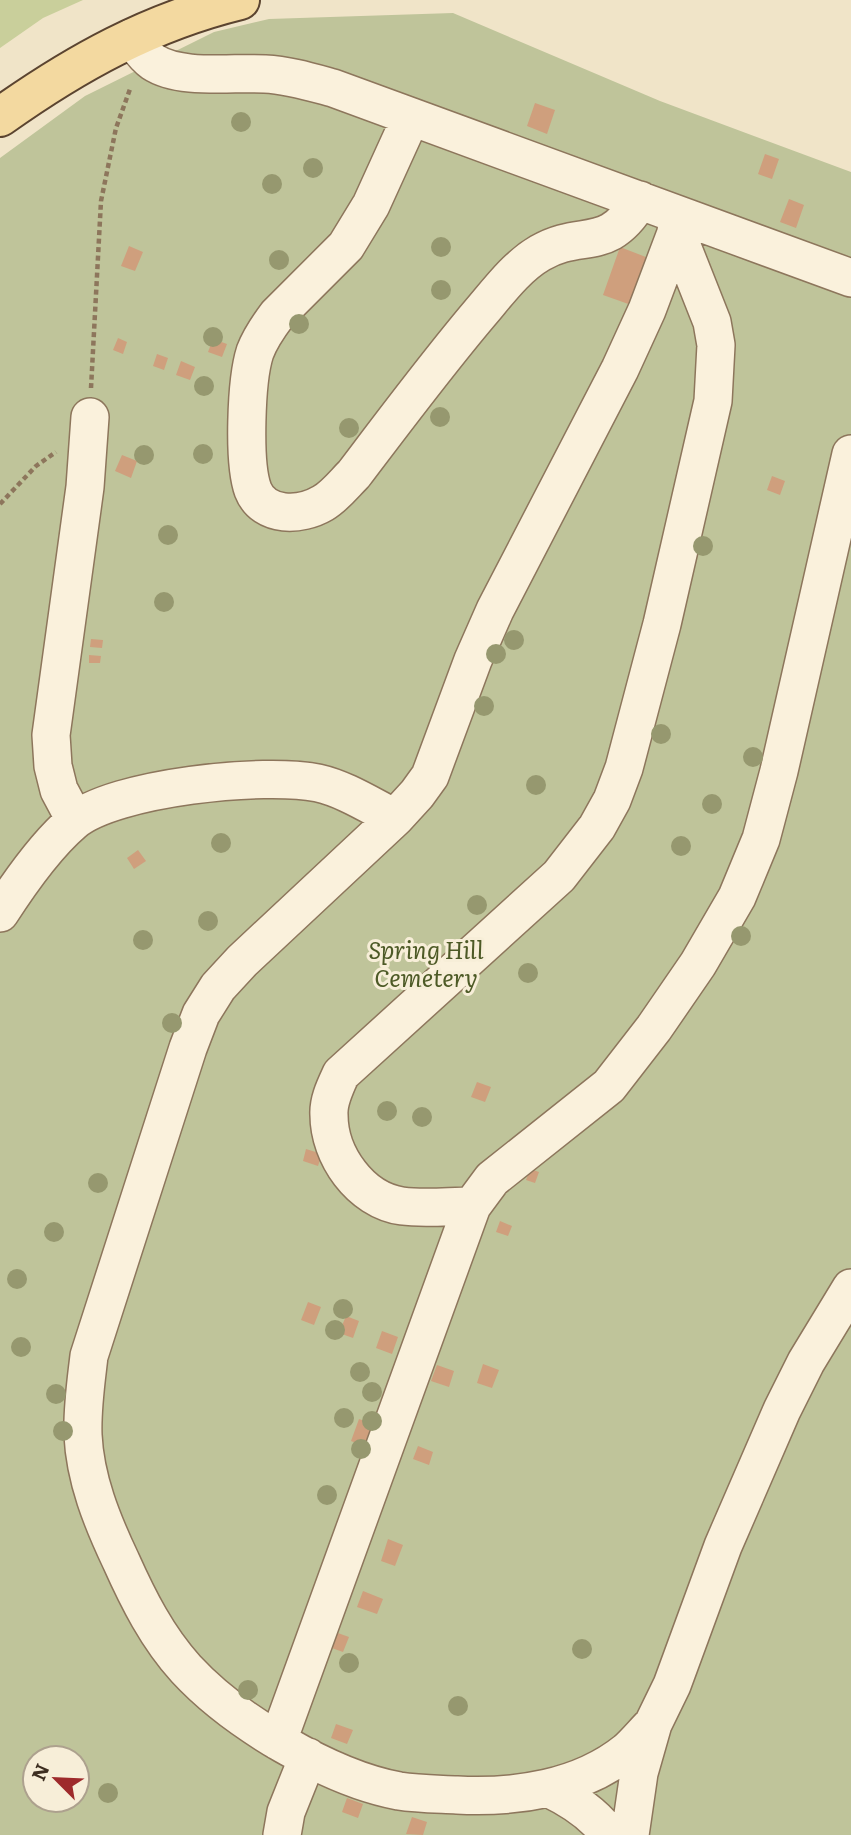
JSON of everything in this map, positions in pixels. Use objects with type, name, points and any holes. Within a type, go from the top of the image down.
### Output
[{"type":"main road","points":[[0,117],[66,73],[132,37],[200,10],[240,0]]},
{"type":"lane","points":[[132,37],[147,57],[163,67],[196,72],[298,78],[333,88],[640,200],[679,224],[851,278]]},
{"type":"lane","points":[[411,117],[371,205],[346,246],[277,315],[255,354],[249,398],[248,470],[254,493],[265,505],[276,511],[300,512],[313,508],[337,492],[468,328],[523,265],[553,247],[612,232],[624,223],[640,200]]},
{"type":"lane","points":[[653,1724],[628,1750],[602,1768],[548,1788],[485,1797],[398,1790],[356,1778],[293,1749],[246,1720],[186,1669],[143,1608],[105,1528],[91,1483],[83,1437],[84,1396],[93,1344],[201,1014],[218,987],[242,961],[396,818],[429,776],[495,610],[620,369],[648,310],[679,224]]},
{"type":"lane","points":[[472,1206],[400,1206],[383,1200],[349,1174],[338,1156],[328,1113],[341,1074],[559,876],[597,827],[612,800],[624,768],[662,624],[714,392],[716,345],[712,322],[679,224]]},
{"type":"lane","points":[[75,820],[59,790],[53,765],[51,734],[85,487],[90,417]]},
{"type":"lane","points":[[282,1835],[293,1749],[472,1206],[492,1179],[609,1086],[698,964],[737,897],[761,839],[779,771],[851,454]]},
{"type":"lane","points":[[0,914],[47,850],[75,820],[117,800],[217,782],[275,780],[317,783],[348,794],[396,818]]},
{"type":"lane","points":[[629,1835],[639,1773],[653,1724],[676,1675],[723,1546],[777,1421],[806,1362],[851,1288]]},
{"type":"lane","points":[[548,1788],[569,1798],[609,1835]]},
{"type":"path","points":[[90,417],[101,201],[116,128],[130,89]]},
{"type":"path","points":[[0,504],[36,466],[66,447]]},
{"type":"green space","points":[[0,0],[83,0],[43,18],[0,48]]},
{"type":"green space","name":"Spring Hill Cemetery","points":[[453,13],[660,101],[851,172],[851,1835],[0,1835],[0,158],[85,96],[214,32],[269,19]]},
{"type":"building","points":[[535,103],[555,110],[547,134],[527,126]]},
{"type":"building","points":[[765,154],[779,159],[772,179],[758,174]]},
{"type":"building","points":[[789,199],[804,205],[796,228],[780,222]]},
{"type":"building","points":[[129,246],[143,252],[135,271],[121,266]]},
{"type":"building","points":[[620,247],[651,259],[634,306],[603,295]]},
{"type":"building","points":[[118,338],[127,342],[123,354],[113,350]]},
{"type":"building","points":[[213,339],[227,344],[222,357],[208,352]]},
{"type":"building","points":[[157,354],[168,358],[164,370],[153,366]]},
{"type":"building","points":[[181,361],[195,367],[190,380],[176,375]]},
{"type":"building","points":[[122,455],[137,461],[131,478],[115,471]]},
{"type":"building","points":[[772,476],[785,481],[780,495],[767,490]]},
{"type":"building","points":[[91,639],[103,640],[102,648],[90,647]]},
{"type":"building","points":[[89,655],[101,656],[100,663],[89,663]]},
{"type":"building","points":[[138,850],[146,861],[134,869],[127,858]]},
{"type":"building","points":[[477,1082],[491,1087],[485,1102],[471,1097]]},
{"type":"building","points":[[306,1149],[322,1154],[318,1166],[303,1161]]},
{"type":"building","points":[[530,1169],[539,1172],[535,1183],[526,1180]]},
{"type":"building","points":[[500,1221],[512,1226],[508,1236],[496,1232]]},
{"type":"building","points":[[308,1302],[321,1307],[314,1325],[301,1320]]},
{"type":"building","points":[[346,1316],[359,1321],[353,1338],[339,1333]]},
{"type":"building","points":[[382,1331],[398,1337],[392,1354],[376,1348]]},
{"type":"building","points":[[483,1364],[499,1370],[492,1388],[477,1383]]},
{"type":"building","points":[[437,1365],[454,1371],[449,1387],[431,1381]]},
{"type":"building","points":[[359,1419],[373,1424],[365,1447],[351,1441]]},
{"type":"building","points":[[418,1446],[433,1452],[429,1465],[413,1459]]},
{"type":"building","points":[[388,1539],[403,1545],[395,1566],[381,1561]]},
{"type":"building","points":[[363,1591],[383,1599],[377,1614],[357,1607]]},
{"type":"building","points":[[335,1632],[349,1637],[343,1652],[329,1647]]},
{"type":"building","points":[[336,1724],[353,1730],[347,1744],[331,1738]]},
{"type":"building","points":[[347,1798],[363,1804],[358,1818],[342,1812]]},
{"type":"building","points":[[412,1817],[427,1822],[423,1835],[406,1834]]}]
